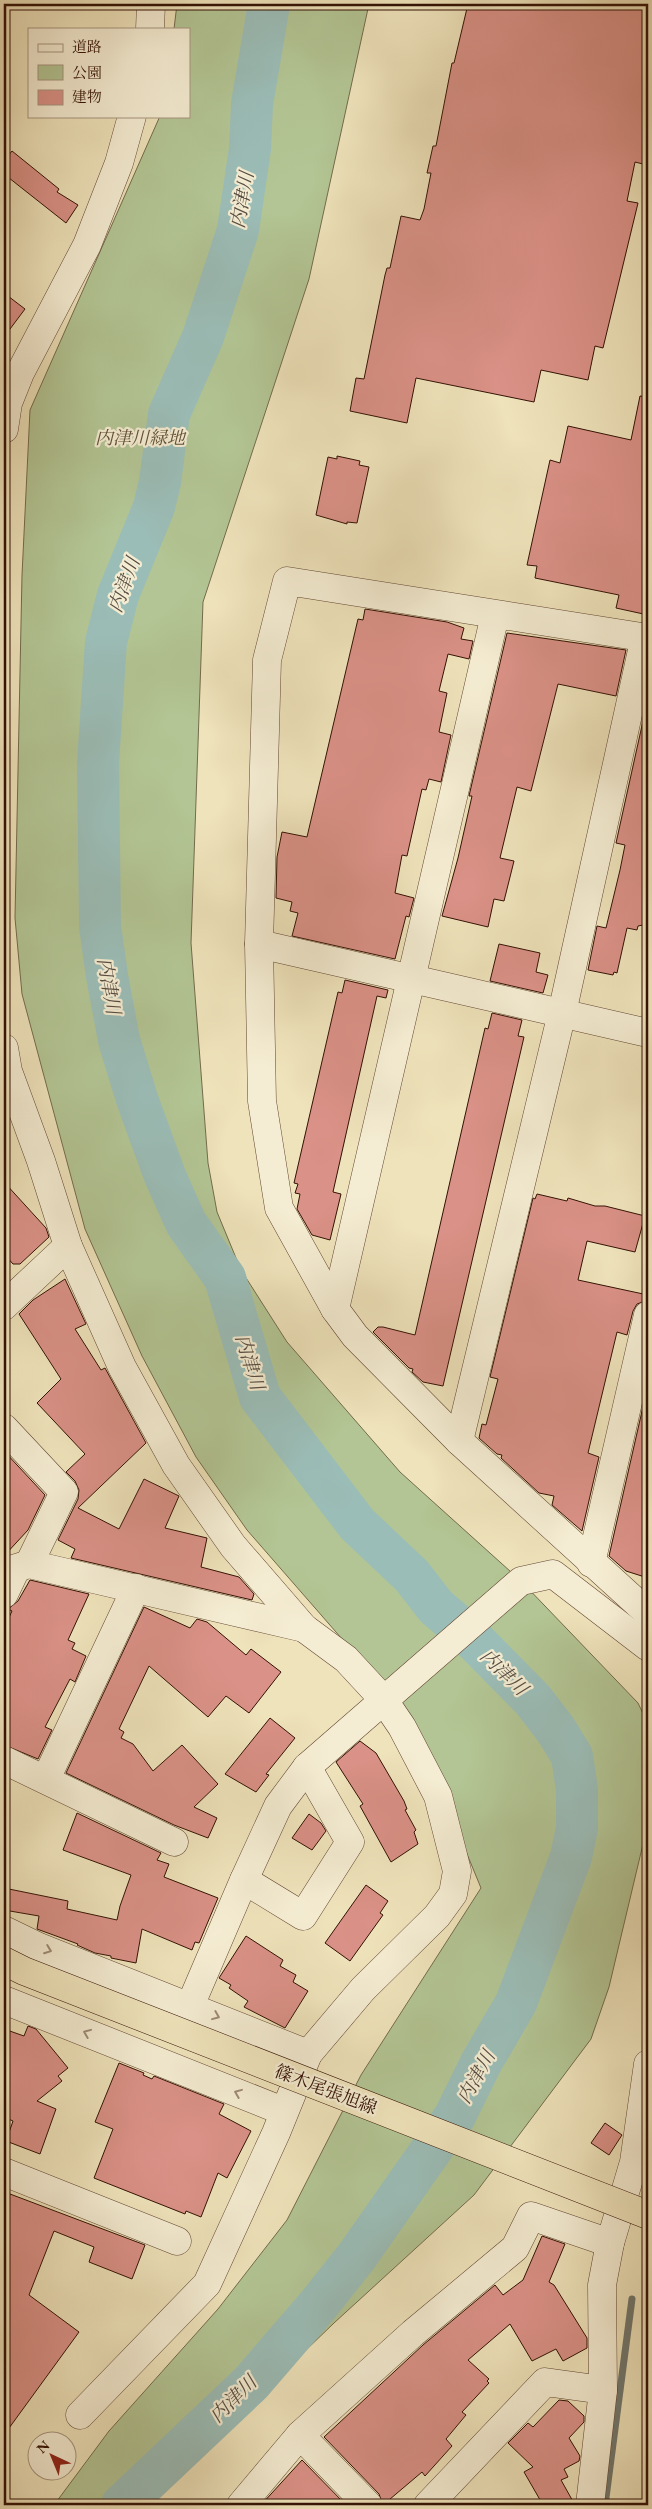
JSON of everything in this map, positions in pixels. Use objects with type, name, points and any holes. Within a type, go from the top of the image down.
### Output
[{"type":"main road","name":"篠木尾張旭線","points":[[4,1961],[24,1972],[648,2215]]},
{"type":"street","points":[[150,28],[151,4]]},
{"type":"street","points":[[4,430],[6,401],[87,245],[119,163],[131,118]]},
{"type":"street","points":[[459,1441],[562,1013],[647,638],[287,581],[267,660],[259,944],[262,1101],[279,1208],[335,1309],[355,1336],[459,1441],[648,1613]]},
{"type":"street","points":[[335,1309],[495,615]]},
{"type":"street","points":[[259,944],[648,1033]]},
{"type":"street","points":[[4,1048],[8,1071],[41,1161],[68,1246],[122,1367],[176,1465],[232,1546],[304,1628],[346,1658],[389,1694],[402,1727],[438,1796],[457,1871],[453,1894],[437,1916],[363,1989],[308,2054],[283,2111],[276,2133],[207,2284],[80,2415]]},
{"type":"street","points":[[4,1306],[68,1246]]},
{"type":"street","points":[[591,1563],[648,1315]]},
{"type":"street","points":[[4,1428],[64,1492],[16,1568],[4,1594]]},
{"type":"street","points":[[16,1568],[136,1588],[304,1628]]},
{"type":"street","points":[[190,2006],[278,1806],[307,1767],[521,1581],[553,1574],[648,1647]]},
{"type":"street","points":[[46,1779],[136,1588]]},
{"type":"street","points":[[4,1760],[174,1842]]},
{"type":"street","points":[[244,1880],[303,1916],[350,1842],[307,1767]]},
{"type":"street","points":[[4,1930],[39,1947],[308,2054]]},
{"type":"street","points":[[4,2000],[283,2111]]},
{"type":"street","points":[[590,2505],[603,2390],[602,2285],[610,2243],[634,2162],[648,2064]]},
{"type":"street","points":[[4,2172],[177,2241]]},
{"type":"street","points":[[241,2505],[300,2435],[413,2333],[515,2248],[531,2216],[610,2243]]},
{"type":"street","points":[[428,2505],[545,2382],[603,2390]]},
{"type":"street","points":[[300,2435],[368,2505]]},
{"type":"green space","name":"内津川緑地","points":[[177,4],[369,4],[309,279],[203,602],[191,943],[208,1163],[217,1212],[241,1270],[287,1342],[400,1472],[521,1581],[638,1703],[648,1724],[648,1823],[609,1987],[591,2039],[474,2195],[334,2323],[190,2462],[152,2505],[54,2505],[71,2482],[78,2482],[78,2473],[109,2431],[218,2309],[287,2220],[361,2075],[481,1888],[411,1718],[247,1530],[196,1457],[142,1356],[85,1229],[22,994],[15,918],[22,575],[30,410],[159,118],[190,118],[190,28],[174,28]]},
{"type":"building","points":[[468,4],[648,4],[648,140],[643,164],[635,162],[627,201],[638,203],[603,348],[595,346],[588,380],[541,370],[534,402],[416,378],[407,423],[350,411],[356,378],[364,379],[385,275],[387,268],[390,268],[401,216],[420,220],[424,209],[431,173],[427,173],[433,146],[436,146],[452,63],[454,63]]},
{"type":"building","points":[[12,151],[59,189],[57,192],[78,205],[66,223],[4,174],[4,161]]},
{"type":"building","points":[[4,293],[25,309],[4,337]]},
{"type":"building","points":[[640,396],[648,397],[648,615],[616,608],[619,595],[535,578],[537,566],[527,565],[550,460],[560,463],[568,426],[631,440]]},
{"type":"building","points":[[337,456],[360,461],[359,465],[369,467],[357,523],[347,522],[347,524],[316,515],[328,457],[337,459]]},
{"type":"building","points":[[365,609],[447,622],[464,628],[461,639],[473,641],[469,659],[448,654],[439,691],[447,693],[439,732],[451,735],[441,782],[429,779],[426,790],[422,789],[407,856],[402,855],[395,893],[414,898],[409,917],[406,916],[395,959],[292,936],[298,913],[290,911],[292,902],[276,898],[277,857],[282,832],[307,837],[358,619],[363,620]]},
{"type":"building","points":[[507,633],[626,650],[616,696],[558,684],[531,791],[517,787],[500,858],[514,861],[504,901],[494,899],[488,927],[442,916],[458,858],[472,796],[469,796]]},
{"type":"building","points":[[643,721],[648,721],[648,904],[643,925],[638,926],[637,930],[627,928],[617,973],[614,972],[613,975],[588,970],[597,926],[606,928],[620,870],[625,845],[616,843]]},
{"type":"building","points":[[499,944],[540,953],[536,972],[548,975],[543,993],[490,981]]},
{"type":"building","points":[[345,980],[388,990],[386,998],[377,996],[333,1192],[341,1194],[330,1240],[312,1235],[297,1209],[300,1194],[295,1193],[298,1184],[294,1183],[338,992],[342,993]]},
{"type":"building","points":[[492,1013],[522,1020],[518,1036],[524,1037],[443,1386],[423,1382],[412,1372],[413,1369],[409,1368],[373,1332],[378,1327],[383,1327],[415,1335],[485,1028],[488,1029]]},
{"type":"building","points":[[4,1182],[46,1228],[49,1237],[20,1264],[13,1264],[4,1254]]},
{"type":"building","points":[[537,1194],[567,1201],[568,1198],[595,1206],[605,1206],[645,1216],[635,1252],[587,1241],[578,1280],[648,1295],[648,1300],[637,1304],[633,1311],[627,1335],[617,1332],[588,1453],[599,1457],[582,1531],[552,1505],[554,1496],[539,1493],[501,1458],[502,1455],[497,1454],[479,1438],[482,1424],[486,1425],[498,1379],[490,1377],[533,1198],[535,1199]]},
{"type":"building","points":[[65,1279],[86,1324],[75,1329],[101,1370],[105,1368],[146,1443],[78,1508],[119,1529],[144,1479],[179,1496],[165,1528],[207,1538],[201,1567],[239,1577],[254,1594],[252,1600],[71,1558],[75,1549],[58,1540],[78,1499],[79,1490],[75,1481],[66,1472],[85,1454],[37,1403],[61,1379],[19,1314],[33,1300]]},
{"type":"building","points":[[645,1398],[648,1398],[648,1578],[626,1571],[609,1556]]},
{"type":"building","points":[[4,1451],[45,1495],[28,1530],[4,1556]]},
{"type":"building","points":[[30,1580],[89,1594],[68,1640],[75,1643],[72,1649],[86,1656],[75,1682],[70,1679],[45,1727],[52,1730],[38,1759],[4,1745],[4,1628],[12,1611],[8,1609],[18,1601]]},
{"type":"building","points":[[144,1607],[190,1628],[197,1619],[207,1622],[246,1655],[251,1649],[281,1672],[249,1713],[226,1696],[208,1717],[149,1666],[119,1729],[124,1732],[121,1738],[133,1744],[153,1771],[182,1745],[218,1784],[194,1807],[217,1818],[208,1838],[174,1825],[66,1773]]},
{"type":"building","points":[[270,1718],[295,1738],[266,1774],[269,1775],[256,1792],[225,1774]]},
{"type":"building","points":[[360,1741],[376,1753],[404,1801],[407,1809],[405,1810],[416,1830],[414,1832],[418,1844],[391,1862],[360,1806],[363,1804],[336,1762]]},
{"type":"building","points":[[77,1813],[161,1853],[157,1860],[169,1864],[164,1877],[218,1898],[199,1943],[195,1942],[192,1950],[142,1929],[136,1963],[111,1958],[111,1956],[95,1953],[78,1944],[37,1929],[39,1916],[4,1910],[4,1888],[68,1901],[67,1909],[117,1920],[131,1875],[63,1850]]},
{"type":"building","points":[[309,1814],[321,1823],[326,1831],[312,1850],[292,1838]]},
{"type":"building","points":[[366,1885],[388,1901],[380,1913],[383,1915],[350,1961],[325,1943]]},
{"type":"building","points":[[246,1936],[283,1960],[280,1966],[296,1975],[293,1982],[308,1991],[285,2028],[244,2007],[248,2001],[229,1988],[231,1985],[219,1978]]},
{"type":"building","points":[[28,2026],[36,2029],[68,2068],[58,2076],[62,2081],[37,2101],[56,2109],[40,2154],[6,2141],[13,2121],[4,2117],[4,2029],[24,2036]]},
{"type":"building","points":[[119,2063],[144,2073],[143,2075],[152,2079],[154,2076],[224,2104],[219,2114],[251,2131],[227,2178],[218,2173],[201,2217],[186,2211],[185,2214],[94,2178],[113,2129],[95,2122]]},
{"type":"building","points":[[605,2123],[622,2135],[609,2155],[591,2143]]},
{"type":"building","points":[[10,2194],[145,2245],[132,2279],[89,2262],[94,2247],[54,2231],[29,2295],[79,2332],[4,2435],[4,2211]]},
{"type":"building","points":[[542,2236],[565,2244],[549,2282],[554,2285],[587,2338],[587,2348],[563,2361],[556,2349],[532,2361],[510,2324],[468,2360],[489,2379],[487,2381],[489,2383],[462,2412],[466,2415],[446,2439],[452,2446],[425,2476],[422,2472],[383,2505],[379,2494],[324,2437],[423,2345],[495,2285],[503,2295],[523,2280]]},
{"type":"building","points":[[559,2400],[568,2401],[584,2416],[584,2422],[569,2438],[580,2456],[579,2461],[564,2469],[568,2477],[561,2480],[575,2505],[543,2505],[524,2472],[533,2467],[508,2443],[528,2423],[533,2427]]},
{"type":"building","points":[[302,2460],[346,2505],[261,2505]]},
{"type":"waterway","name":"内津川","points":[[122,2505],[251,2383],[319,2304],[357,2256],[455,2116],[481,2063],[516,2003],[571,1857],[577,1828],[577,1790],[572,1756],[556,1730],[533,1700],[468,1634],[436,1607],[412,1576],[357,1524],[260,1397],[225,1278],[186,1223],[165,1176],[137,1099],[119,1040],[107,976],[100,926],[98,763],[106,642],[118,595],[154,507],[160,482],[169,414],[203,337],[238,230],[250,149],[252,104],[269,4]]},
{"type":"waterway","points":[[605,2505],[632,2299]]}]
